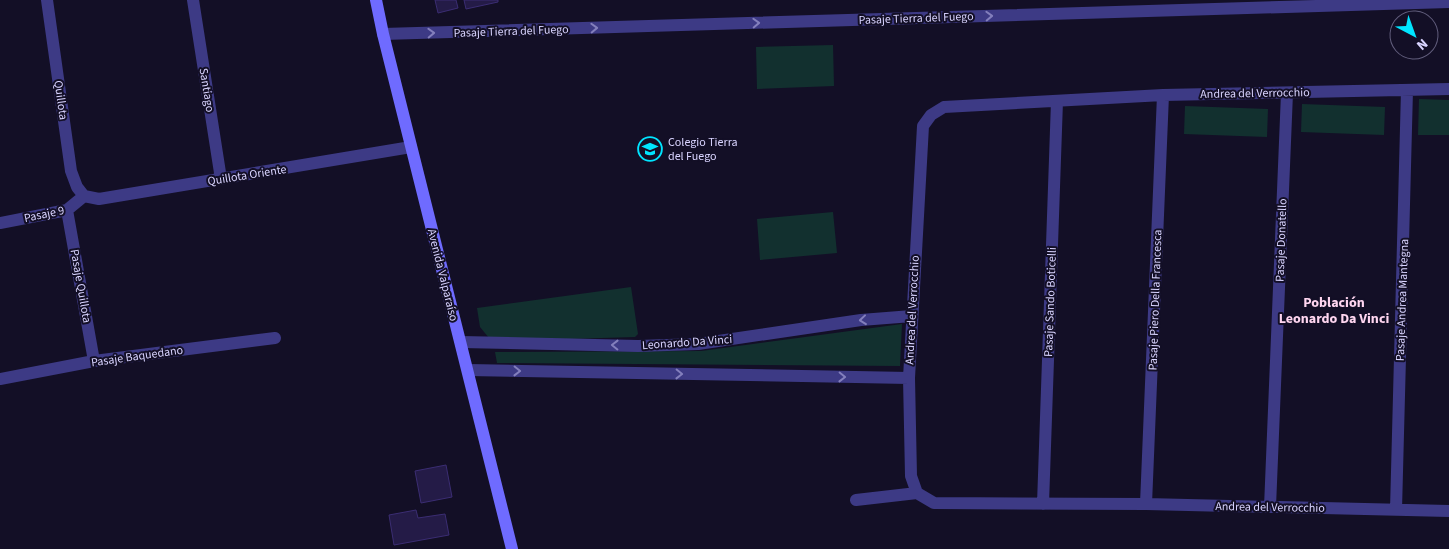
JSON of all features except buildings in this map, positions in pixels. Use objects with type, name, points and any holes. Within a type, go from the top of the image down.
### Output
[{"type":"main road","name":"Avenida Valparaíso","points":[[376,0],[410,147],[512,549]]},
{"type":"street","name":"Quillota","points":[[47,0],[70,170],[77,187],[84,196]]},
{"type":"street","name":"Santiago","points":[[193,0],[221,179]]},
{"type":"street","name":"Pasaje Tierra del Fuego","points":[[383,34],[1449,2]]},
{"type":"street","name":"Andrea del Verrocchio","points":[[1449,88],[1163,95],[944,107],[926,120],[922,126],[909,378],[911,476],[917,494],[934,503],[1146,504],[1449,511]]},
{"type":"street","name":"Pasaje Andrea Mantegna","points":[[1396,510],[1407,90]]},
{"type":"street","name":"Pasaje Donatello","points":[[1270,507],[1287,93]]},
{"type":"street","name":"Pasaje Piero Della Francesca","points":[[1146,504],[1163,95]]},
{"type":"street","name":"Pasaje Sando Boticelli","points":[[1043,504],[1057,101]]},
{"type":"street","name":"Quillota Oriente","points":[[84,196],[98,199],[410,147]]},
{"type":"street","name":"Pasaje 9","points":[[0,223],[67,210],[84,196]]},
{"type":"street","name":"Pasaje Quillota","points":[[67,210],[94,361]]},
{"type":"street","name":"Leonardo Da Vinci","points":[[461,342],[638,346],[698,344],[861,320],[912,316]]},
{"type":"street","name":"Pasaje Baquedano","points":[[0,379],[94,361],[275,338]]},
{"type":"street","points":[[468,370],[909,378]]},
{"type":"street","points":[[856,500],[917,494]]},
{"type":"green space","points":[[833,45],[834,86],[757,89],[756,47]]},
{"type":"green space","points":[[1419,99],[1449,100],[1449,135],[1418,135]]},
{"type":"green space","points":[[1302,104],[1385,107],[1384,135],[1301,132]]},
{"type":"green space","points":[[1185,106],[1268,109],[1267,137],[1184,134]]},
{"type":"green space","points":[[833,212],[837,253],[760,260],[757,219]]},
{"type":"green space","points":[[631,287],[638,334],[635,337],[569,339],[489,338],[480,327],[477,308]]},
{"type":"green space","points":[[902,324],[900,366],[497,363],[495,352],[701,351]]},
{"type":"place","name":"Colegio Tierra del Fuego","points":[[650,149]]},
{"type":"district","name":"Población Leonardo Da Vinci","points":[[1334,310]]}]
